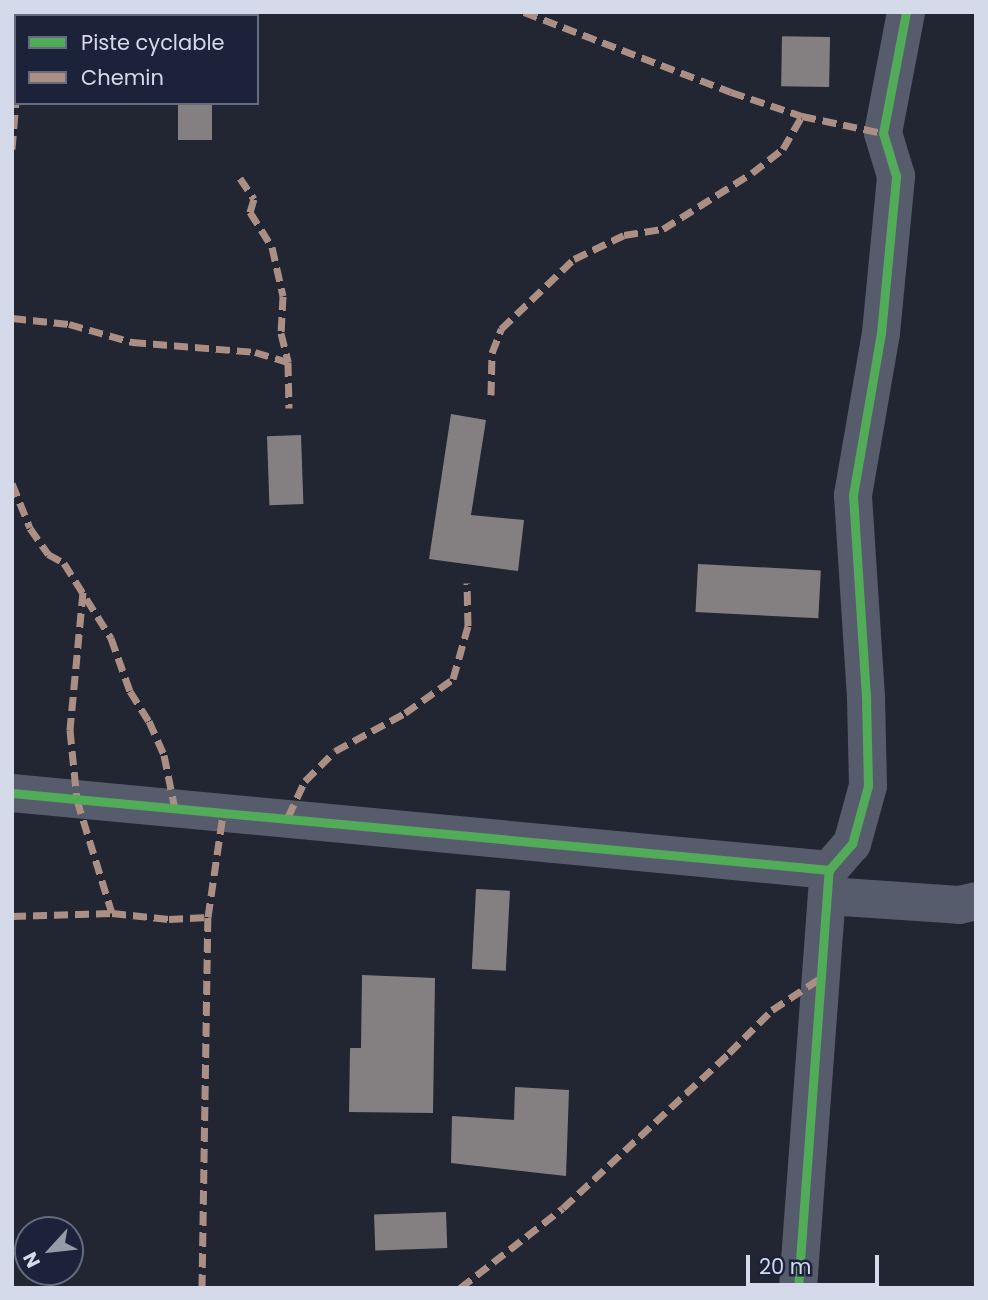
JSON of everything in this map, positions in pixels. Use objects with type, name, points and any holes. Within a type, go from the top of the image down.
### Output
[{"type":"street","points":[[798,1288],[829,883],[852,844],[868,786],[866,697],[853,495],[881,333],[896,176],[883,133],[906,12]]},
{"type":"street","points":[[12,793],[829,883],[959,905],[976,901]]},
{"type":"building","points":[[782,36],[830,37],[829,87],[781,86]]},
{"type":"building","points":[[178,105],[212,105],[212,140],[178,140]]},
{"type":"building","points":[[451,414],[486,420],[471,515],[524,520],[518,571],[429,559]]},
{"type":"building","points":[[301,435],[303,504],[269,505],[267,436]]},
{"type":"building","points":[[698,564],[821,570],[818,618],[695,612]]},
{"type":"building","points":[[476,889],[510,891],[506,971],[472,969]]},
{"type":"building","points":[[362,975],[435,978],[433,1113],[349,1112],[350,1048],[361,1048]]},
{"type":"building","points":[[515,1087],[569,1090],[566,1176],[451,1163],[452,1116],[514,1120]]},
{"type":"building","points":[[446,1212],[447,1248],[375,1250],[374,1215]]},
{"type":"marked path","points":[[524,12],[731,92],[802,116],[883,133]]},
{"type":"marked path","points":[[12,149],[16,105]]},
{"type":"marked path","points":[[491,395],[492,353],[501,329],[574,259],[624,235],[663,229],[752,173],[783,149],[802,116]]},
{"type":"marked path","points":[[240,178],[254,199],[250,212],[272,247],[283,296],[281,333],[288,362]]},
{"type":"marked path","points":[[12,318],[69,324],[132,342],[255,352],[288,362],[289,408]]},
{"type":"marked path","points":[[12,483],[30,528],[48,554],[64,563],[111,638],[130,691],[149,721],[164,755],[175,809]]},
{"type":"marked path","points":[[288,817],[305,781],[335,751],[405,713],[453,679],[468,626],[467,583]]},
{"type":"marked path","points":[[83,592],[70,730],[77,800],[112,913],[169,919],[208,917]]},
{"type":"marked path","points":[[202,1288],[208,917],[223,814]]},
{"type":"marked path","points":[[12,916],[112,913]]},
{"type":"marked path","points":[[460,1288],[563,1208],[772,1010],[822,977]]},
{"type":"cycle path","points":[[798,1288],[829,870],[852,844],[868,786],[866,697],[853,495],[881,333],[896,176],[883,133],[906,12]]},
{"type":"cycle path","points":[[12,793],[829,870]]}]
